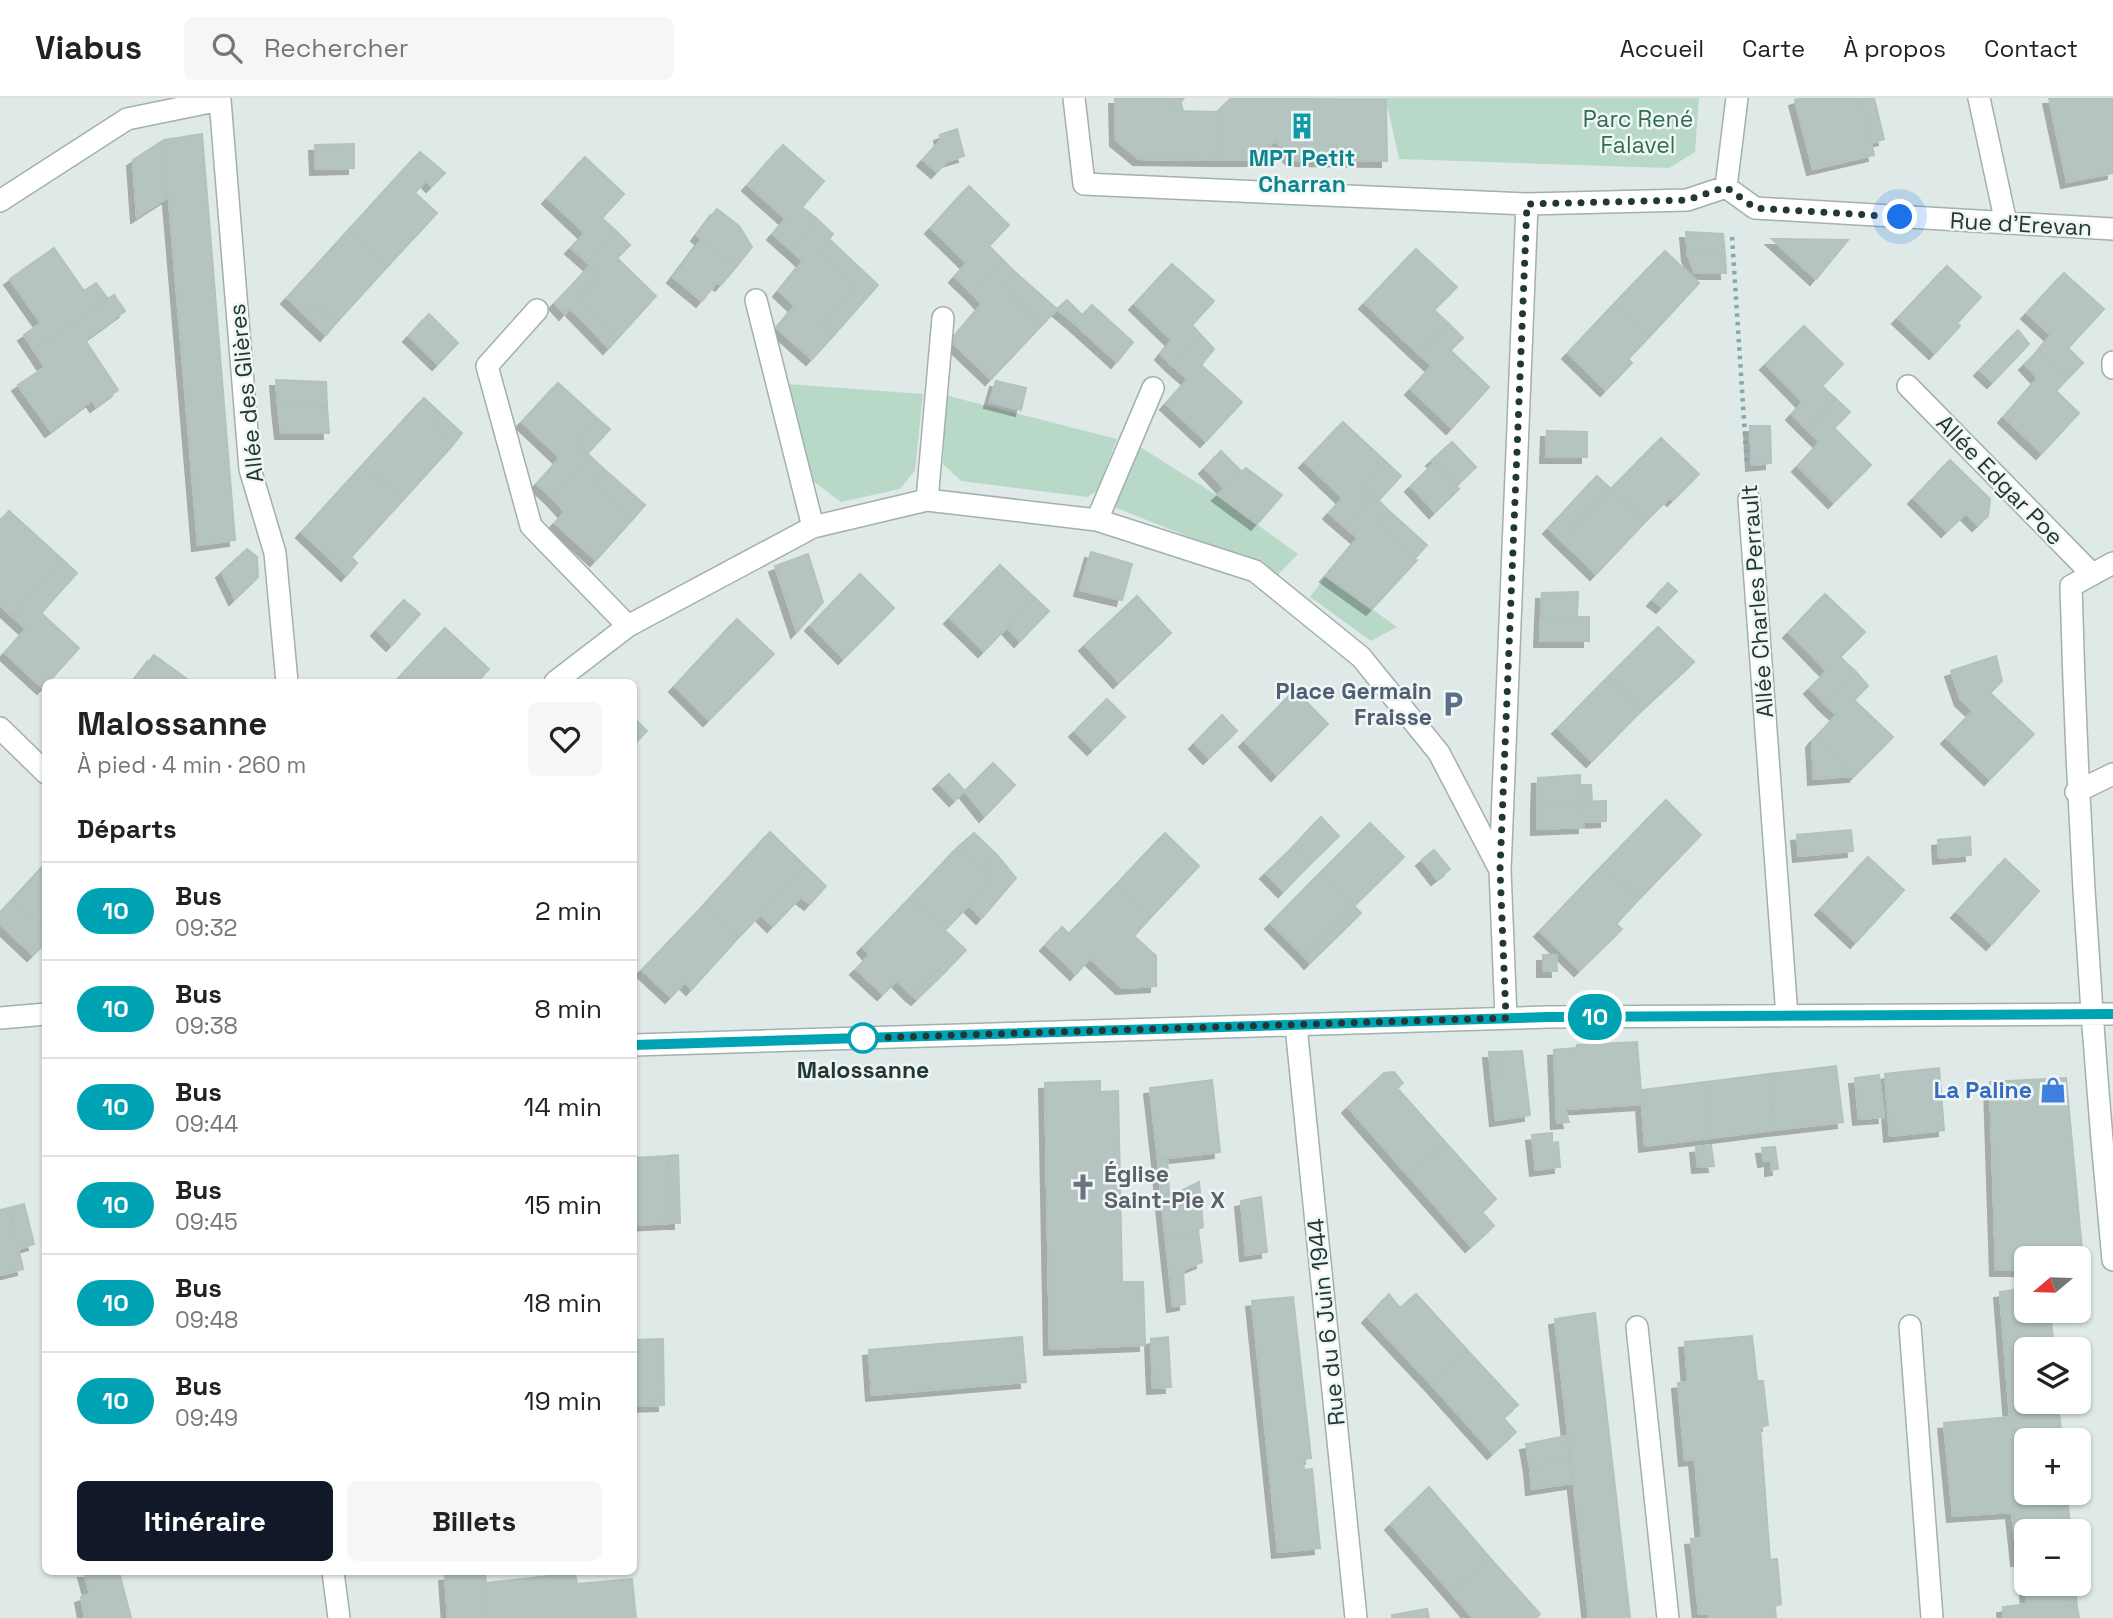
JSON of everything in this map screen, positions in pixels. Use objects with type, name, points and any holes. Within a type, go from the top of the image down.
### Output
[{"type":"street","points":[[1074,98],[1084,184],[1527,204],[1687,200],[1726,187],[1737,98]]},
{"type":"street","points":[[1979,98],[2006,223]]},
{"type":"street","name":"Allée des Glières","points":[[0,201],[127,119],[220,100],[250,469],[275,553],[287,679]]},
{"type":"street","name":"Rue d'Erevan","points":[[1726,187],[1755,208],[2113,229]]},
{"type":"street","points":[[1506,1018],[1500,870],[1527,204]]},
{"type":"street","points":[[755,300],[813,527]]},
{"type":"street","points":[[537,310],[487,366],[531,526],[628,625]]},
{"type":"street","points":[[928,500],[943,318]]},
{"type":"street","points":[[2113,362],[2113,368]]},
{"type":"street","name":"Allée Edgar Poe","points":[[1908,386],[2092,574]]},
{"type":"street","points":[[1097,520],[1153,388]]},
{"type":"street","name":"Allée Charles Perrault","points":[[1749,499],[1787,1016]]},
{"type":"street","points":[[559,679],[628,625],[813,527],[928,500],[1097,520],[1255,571],[1361,657],[1438,753],[1500,870]]},
{"type":"street","points":[[2113,563],[2071,586],[2076,792],[2090,1015],[2113,1260]]},
{"type":"street","points":[[0,728],[42,769]]},
{"type":"street","points":[[2076,792],[2113,774]]},
{"type":"street","points":[[0,1018],[42,1014]]},
{"type":"street","points":[[637,1045],[1506,1018],[2113,1014]]},
{"type":"street","name":"Rue du 6 Juin 1944","points":[[1296,1026],[1356,1618]]},
{"type":"street","points":[[1910,1325],[1933,1618]]},
{"type":"street","points":[[1637,1327],[1668,1618]]},
{"type":"street","points":[[333,1575],[339,1618]]},
{"type":"path","name":"Allée Charles Perrault","points":[[1726,187],[1732,234],[1749,499]]},
{"type":"green space","name":"Parc René Falavel","points":[[1314,98],[1699,98],[1695,152],[1669,168],[1399,159],[1386,100]]},
{"type":"green space","points":[[787,384],[923,394],[915,470],[900,489],[841,502],[814,482]]},
{"type":"green space","points":[[945,395],[1117,439],[1097,491],[1087,497],[961,481],[943,464]]},
{"type":"green space","points":[[1137,445],[1218,496],[1298,554],[1274,579],[1217,548],[1114,507]]},
{"type":"green space","points":[[1326,576],[1397,627],[1371,641],[1310,597]]},
{"type":"building","name":"MPT Petit Charran","points":[[1115,98],[1164,98],[1177,111],[1217,112],[1216,160],[1139,159],[1116,140]]},
{"type":"building","points":[[1164,98],[1184,98],[1181,102],[1183,111],[1177,111]]},
{"type":"building","name":"MPT Petit Charran","points":[[1231,98],[1386,100],[1387,161],[1293,160],[1275,140],[1254,160],[1216,160],[1217,112]]},
{"type":"building","points":[[1861,98],[1874,155],[1813,169],[1795,100]]},
{"type":"building","points":[[1861,98],[1874,98],[1884,139],[1871,143]]},
{"type":"building","points":[[2049,98],[2113,98],[2113,173],[2067,182]]},
{"type":"building","points":[[957,129],[964,156],[947,161],[937,172],[923,160],[941,140],[940,135]]},
{"type":"building","points":[[202,134],[235,540],[198,545],[164,140]]},
{"type":"building","points":[[164,140],[168,197],[137,217],[133,160]]},
{"type":"building","points":[[354,144],[354,168],[316,169],[315,145]]},
{"type":"building","points":[[783,145],[824,181],[802,207],[817,219],[791,250],[773,234],[786,219],[748,185]]},
{"type":"building","points":[[420,152],[445,173],[432,186],[426,180],[415,193],[437,213],[387,267],[348,231]]},
{"type":"building","points":[[585,157],[624,194],[602,218],[616,231],[587,262],[571,248],[585,233],[548,198]]},
{"type":"building","points":[[969,186],[1009,225],[989,246],[1003,260],[972,293],[955,277],[967,263],[931,228]]},
{"type":"building","points":[[717,209],[739,226],[752,247],[736,267],[697,235]]},
{"type":"building","points":[[817,219],[833,234],[819,251],[856,285],[822,325],[833,336],[812,359],[777,328],[795,306],[779,291],[803,261],[791,250]]},
{"type":"building","points":[[348,231],[387,267],[336,323],[314,303],[304,314],[287,298]]},
{"type":"building","points":[[616,231],[630,245],[617,258],[656,296],[618,338],[577,299],[600,276],[587,262]]},
{"type":"building","points":[[1686,232],[1723,234],[1725,255],[1688,255]]},
{"type":"building","points":[[829,239],[878,285],[833,336],[822,325],[856,285],[819,251]]},
{"type":"building","points":[[1774,239],[1848,240],[1816,279]]},
{"type":"building","points":[[701,240],[736,267],[721,285],[717,282],[702,301],[673,277]]},
{"type":"building","points":[[54,248],[84,291],[96,283],[108,299],[34,350],[24,335],[41,323],[10,279]]},
{"type":"building","points":[[1416,249],[1457,287],[1434,310],[1448,323],[1419,354],[1365,303]]},
{"type":"building","points":[[1665,251],[1699,283],[1651,335],[1616,302]]},
{"type":"building","points":[[1688,255],[1725,255],[1726,273],[1695,273]]},
{"type":"building","points":[[1003,260],[1016,273],[1004,287],[1042,325],[991,379],[951,341],[982,304],[972,293]]},
{"type":"building","points":[[1172,264],[1214,301],[1192,325],[1201,335],[1173,366],[1161,354],[1172,340],[1135,304]]},
{"type":"building","points":[[590,266],[600,276],[577,299],[618,338],[609,348],[570,308],[565,314],[555,303]]},
{"type":"building","points":[[1947,266],[1981,297],[1957,323],[1960,326],[1935,353],[1898,318]]},
{"type":"building","points":[[1016,273],[1057,309],[1042,325],[1004,287]]},
{"type":"building","points":[[2064,273],[2104,309],[2068,348],[2083,363],[2069,377],[2039,350],[2051,335],[2027,313]]},
{"type":"building","points":[[114,295],[125,311],[85,340],[118,390],[96,406],[92,400],[51,431],[18,385],[45,367],[34,350]]},
{"type":"building","points":[[1067,300],[1083,316],[1075,324],[1057,309]]},
{"type":"building","points":[[1616,302],[1651,335],[1628,359],[1632,363],[1606,390],[1568,353]]},
{"type":"building","points":[[314,303],[336,323],[326,335],[304,314]]},
{"type":"building","points":[[1092,305],[1133,342],[1117,362],[1075,324]]},
{"type":"building","points":[[429,314],[458,343],[438,364],[409,336]]},
{"type":"building","points":[[1448,323],[1463,338],[1450,350],[1489,387],[1452,428],[1411,389],[1432,366],[1419,354]]},
{"type":"building","points":[[1804,326],[1843,364],[1822,386],[1836,399],[1807,429],[1792,414],[1803,402],[1766,364]]},
{"type":"building","points":[[2018,330],[2029,344],[1993,382],[1980,370]]},
{"type":"building","points":[[1201,335],[1214,349],[1201,365],[1242,402],[1206,441],[1166,404],[1188,379],[1173,366]]},
{"type":"building","points":[[2039,350],[2069,377],[2056,391],[2079,413],[2042,453],[2004,417],[2038,378],[2025,364]]},
{"type":"building","points":[[276,380],[326,382],[327,407],[278,406]]},
{"type":"building","points":[[996,381],[1026,388],[1021,410],[990,402]]},
{"type":"building","points":[[558,383],[598,419],[576,443],[591,457],[552,498],[537,484],[560,458],[522,422]]},
{"type":"building","points":[[424,398],[441,414],[430,424],[452,446],[403,500],[363,465]]},
{"type":"building","points":[[1836,399],[1850,412],[1834,428],[1871,465],[1834,502],[1798,466],[1820,442],[1807,429]]},
{"type":"building","points":[[278,406],[327,407],[329,433],[281,433]]},
{"type":"building","points":[[441,414],[462,433],[452,446],[430,424]]},
{"type":"building","points":[[598,419],[610,429],[587,454],[576,443]]},
{"type":"building","points":[[1343,422],[1385,461],[1362,485],[1373,495],[1344,526],[1329,513],[1343,498],[1305,462]]},
{"type":"building","points":[[1750,426],[1770,426],[1771,463],[1752,465]]},
{"type":"building","points":[[1547,431],[1587,432],[1587,457],[1546,457]]},
{"type":"building","points":[[1661,438],[1699,474],[1673,500],[1670,497],[1646,521],[1611,489]]},
{"type":"building","points":[[1452,442],[1476,467],[1456,486],[1432,460]]},
{"type":"building","points":[[1221,451],[1242,472],[1225,489],[1205,468]]},
{"type":"building","points":[[591,457],[605,470],[594,482],[632,520],[596,560],[555,523],[565,512],[552,498]]},
{"type":"building","points":[[1950,460],[1990,499],[1988,516],[1978,525],[1966,513],[1947,531],[1914,498]]},
{"type":"building","points":[[1385,461],[1401,476],[1378,501],[1362,485]]},
{"type":"building","points":[[1435,462],[1459,489],[1435,512],[1411,486]]},
{"type":"building","points":[[363,465],[403,500],[351,557],[357,563],[347,575],[302,532]]},
{"type":"building","points":[[1246,468],[1282,495],[1257,524],[1218,495]]},
{"type":"building","points":[[605,470],[645,505],[632,520],[594,482]]},
{"type":"building","points":[[1597,476],[1611,489],[1561,540],[1549,528]]},
{"type":"building","points":[[1611,489],[1646,521],[1596,574],[1561,540]]},
{"type":"building","points":[[1373,495],[1388,510],[1376,523],[1417,560],[1372,609],[1326,576],[1358,538],[1344,526]]},
{"type":"building","points":[[1388,510],[1427,545],[1415,558],[1376,523]]},
{"type":"building","points":[[9,511],[63,560],[12,616],[0,605],[0,521]]},
{"type":"building","points":[[247,549],[257,557],[258,577],[235,599],[222,572]]},
{"type":"building","points":[[1091,552],[1132,564],[1122,600],[1080,590]]},
{"type":"building","points":[[808,554],[823,602],[797,632],[775,566]]},
{"type":"building","points":[[63,560],[77,573],[41,613],[79,648],[51,679],[42,679],[42,687],[5,653],[26,629],[12,616]]},
{"type":"building","points":[[1000,565],[1035,598],[984,651],[950,618]]},
{"type":"building","points":[[860,574],[894,608],[844,658],[811,625]]},
{"type":"building","points":[[1668,583],[1677,591],[1662,607],[1653,600]]},
{"type":"building","points":[[1578,592],[1577,617],[1541,617],[1542,593]]},
{"type":"building","points":[[1825,594],[1865,632],[1840,657],[1856,672],[1824,703],[1810,688],[1827,671],[1789,632]]},
{"type":"building","points":[[1137,596],[1171,633],[1119,682],[1085,645]]},
{"type":"building","points":[[1035,598],[1049,611],[1020,641],[1007,627]]},
{"type":"building","points":[[404,600],[420,614],[392,645],[377,630]]},
{"type":"building","points":[[1541,617],[1589,617],[1589,641],[1540,641]]},
{"type":"building","points":[[737,619],[774,654],[709,720],[675,686]]},
{"type":"building","points":[[1658,627],[1694,662],[1642,710],[1608,677]]},
{"type":"building","points":[[445,628],[489,669],[480,679],[398,679]]},
{"type":"building","points":[[154,655],[187,679],[135,679]]},
{"type":"building","points":[[1996,656],[2002,681],[1990,693],[2034,734],[1990,779],[1947,738],[1973,711],[1961,700],[1951,671]]},
{"type":"building","points":[[1856,672],[1868,686],[1854,700],[1893,737],[1854,776],[1815,738],[1837,715],[1824,703]]},
{"type":"building","points":[[1608,677],[1642,710],[1592,761],[1558,728]]},
{"type":"building","points":[[1295,690],[1328,724],[1277,775],[1245,741]]},
{"type":"building","points":[[1107,699],[1125,717],[1093,749],[1075,731]]},
{"type":"building","points":[[1222,715],[1237,731],[1209,758],[1195,743]]},
{"type":"building","points":[[637,721],[647,731],[637,741]]},
{"type":"building","points":[[1815,738],[1854,776],[1814,779],[1812,742]]},
{"type":"building","points":[[993,763],[1015,785],[985,816],[965,791]]},
{"type":"building","points":[[949,774],[965,791],[955,800],[939,783]]},
{"type":"building","points":[[1580,775],[1580,802],[1537,804],[1538,778]]},
{"type":"building","points":[[1580,785],[1591,785],[1592,802],[1580,802]]},
{"type":"building","points":[[1666,800],[1701,835],[1639,899],[1603,865]]},
{"type":"building","points":[[1606,801],[1606,821],[1584,822],[1583,802]]},
{"type":"building","points":[[1583,802],[1584,827],[1537,829],[1537,804]]},
{"type":"building","points":[[1321,817],[1339,836],[1310,864],[1293,847]]},
{"type":"building","points":[[1370,823],[1404,857],[1354,906],[1320,873]]},
{"type":"building","points":[[1851,830],[1853,851],[1799,856],[1797,835]]},
{"type":"building","points":[[770,832],[806,867],[738,938],[704,905]]},
{"type":"building","points":[[974,833],[996,854],[983,868],[959,846]]},
{"type":"building","points":[[1165,833],[1199,866],[1151,917],[1117,884]]},
{"type":"building","points":[[1970,837],[1971,855],[1939,858],[1938,840]]},
{"type":"building","points":[[959,846],[994,879],[945,930],[910,898]]},
{"type":"building","points":[[1293,847],[1310,864],[1284,891],[1266,873]]},
{"type":"building","points":[[1434,850],[1450,869],[1437,879],[1422,860]]},
{"type":"building","points":[[996,854],[1016,878],[982,918],[969,905],[994,879],[983,868]]},
{"type":"building","points":[[1868,857],[1904,890],[1856,942],[1821,909]]},
{"type":"building","points":[[2005,859],[2039,891],[1992,944],[1957,912]]},
{"type":"building","points":[[1603,865],[1639,899],[1616,924],[1622,929],[1580,970],[1540,931]]},
{"type":"building","points":[[42,867],[42,926],[12,900]]},
{"type":"building","points":[[806,867],[826,886],[810,904],[801,897],[773,926],[761,914]]},
{"type":"building","points":[[1320,873],[1354,906],[1304,956],[1271,923]]},
{"type":"building","points":[[1117,884],[1151,917],[1134,936],[1156,956],[1156,986],[1122,988],[1090,958],[1076,974],[1046,945],[1062,927],[1069,934]]},
{"type":"building","points":[[910,898],[966,950],[943,974],[939,969],[912,995],[897,980],[883,994],[856,969],[870,955],[863,947]]},
{"type":"building","points":[[12,900],[42,926],[42,946],[33,955],[0,924],[0,913]]},
{"type":"building","points":[[704,905],[738,938],[692,989],[685,982],[671,997],[642,970]]},
{"type":"building","points":[[1354,906],[1361,913],[1310,963],[1304,956]]},
{"type":"building","points":[[1543,955],[1556,955],[1557,971],[1543,971]]},
{"type":"building","points":[[939,969],[943,974],[917,999],[912,995]]},
{"type":"building","points":[[1637,1042],[1642,1104],[1565,1109],[1569,1122],[1557,1123],[1554,1050],[1576,1048],[1577,1045]]},
{"type":"building","points":[[1522,1051],[1530,1115],[1496,1120],[1491,1073],[1503,1072],[1500,1052]]},
{"type":"building","points":[[1489,1052],[1500,1052],[1503,1072],[1491,1073]]},
{"type":"building","points":[[1836,1066],[1843,1122],[1774,1130],[1769,1074]]},
{"type":"building","points":[[1939,1068],[1944,1130],[1890,1136],[1885,1074]]},
{"type":"building","points":[[1394,1072],[1403,1083],[1397,1088],[1446,1143],[1409,1176],[1348,1107],[1384,1073]]},
{"type":"building","points":[[1769,1074],[1774,1130],[1711,1138],[1705,1082]]},
{"type":"building","points":[[1879,1075],[1884,1117],[1859,1119],[1855,1078]]},
{"type":"building","points":[[2066,1078],[2082,1246],[2014,1246],[2014,1270],[1996,1270],[1990,1082]]},
{"type":"building","points":[[1212,1080],[1220,1152],[1158,1159],[1150,1088]]},
{"type":"building","name":"Église Saint-Pie X","points":[[1100,1081],[1100,1092],[1118,1091],[1122,1282],[1143,1282],[1145,1345],[1050,1349],[1045,1083]]},
{"type":"building","points":[[1705,1082],[1711,1138],[1645,1146],[1641,1090]]},
{"type":"building","points":[[1552,1133],[1552,1143],[1558,1142],[1560,1167],[1536,1170],[1532,1135]]},
{"type":"building","points":[[1446,1143],[1496,1199],[1482,1212],[1494,1226],[1471,1246],[1409,1176]]},
{"type":"building","points":[[1711,1145],[1714,1166],[1698,1167],[1696,1147]]},
{"type":"building","points":[[1775,1147],[1778,1169],[1771,1170],[1771,1160],[1764,1161],[1762,1148]]},
{"type":"building","points":[[678,1155],[680,1223],[669,1223],[668,1156]]},
{"type":"building","points":[[668,1156],[669,1223],[637,1225],[637,1158]]},
{"type":"building","points":[[1158,1159],[1167,1159],[1169,1193],[1161,1194]]},
{"type":"building","points":[[1199,1182],[1203,1227],[1166,1242],[1161,1194],[1179,1192]]},
{"type":"building","points":[[1261,1197],[1267,1252],[1246,1255],[1241,1201]]},
{"type":"building","points":[[24,1204],[34,1244],[18,1249],[9,1208]]},
{"type":"building","points":[[9,1208],[23,1269],[0,1275],[0,1210]]},
{"type":"building","points":[[1198,1229],[1202,1262],[1183,1270],[1185,1304],[1173,1306],[1166,1242]]},
{"type":"building","points":[[2014,1290],[2014,1323],[2039,1323],[2041,1337],[2014,1337],[2014,1414],[2059,1414],[2061,1428],[2014,1428],[2014,1505],[2068,1506],[2056,1507],[2058,1519],[2014,1519],[2014,1531],[2012,1512],[1953,1516],[1944,1423],[2010,1417],[2000,1292]]},
{"type":"building","points":[[1389,1294],[1400,1308],[1416,1294],[1468,1351],[1431,1384],[1368,1317]]},
{"type":"building","points":[[1293,1297],[1311,1458],[1303,1459],[1304,1470],[1312,1469],[1320,1548],[1278,1552],[1252,1301]]},
{"type":"building","points":[[1595,1313],[1630,1618],[1589,1618],[1555,1319]]},
{"type":"building","points":[[2039,1323],[2051,1323],[2053,1337],[2041,1337]]},
{"type":"building","points":[[1752,1336],[1757,1381],[1763,1381],[1768,1425],[1760,1427],[1770,1560],[1777,1559],[1781,1604],[1775,1606],[1776,1618],[1709,1618],[1709,1613],[1699,1614],[1691,1539],[1702,1538],[1695,1459],[1685,1460],[1678,1383],[1688,1382],[1685,1342]]},
{"type":"building","points":[[1022,1337],[1026,1382],[872,1395],[869,1350]]},
{"type":"building","points":[[1168,1337],[1171,1387],[1153,1388],[1151,1339]]},
{"type":"building","points":[[663,1339],[664,1405],[637,1406],[637,1340]]},
{"type":"building","points":[[1468,1351],[1518,1405],[1503,1418],[1516,1432],[1493,1453],[1431,1384]]},
{"type":"building","points":[[1566,1436],[1569,1460],[1530,1467],[1526,1444]]},
{"type":"building","points":[[1569,1460],[1572,1483],[1532,1489],[1530,1467]]},
{"type":"building","points":[[1429,1487],[1490,1558],[1451,1592],[1391,1524]]},
{"type":"building","points":[[2068,1506],[2070,1519],[2058,1519],[2056,1507]]},
{"type":"building","points":[[1490,1558],[1540,1614],[1536,1618],[1473,1618],[1451,1592]]},
{"type":"building","points":[[85,1575],[120,1575],[131,1618],[85,1618],[81,1597],[90,1594]]},
{"type":"building","points":[[445,1575],[485,1575],[488,1618],[448,1618]]},
{"type":"building","points":[[557,1575],[575,1575],[577,1584],[632,1579],[636,1618],[488,1618],[486,1583]]},
{"type":"building","points":[[2026,1596],[2065,1596],[2066,1606],[2077,1607],[2079,1618],[2004,1618],[2003,1607],[2027,1604]]},
{"type":"building","points":[[2065,1596],[2076,1596],[2077,1607],[2066,1606]]},
{"type":"building","points":[[1427,1609],[1429,1618],[1392,1618],[1392,1615]]},
{"type":"bus line","name":"10","points":[[637,1045],[1548,1017],[2113,1014]]},
{"type":"place","name":"MPT Petit Charran","points":[[1302,126]]},
{"type":"place","name":"Place Germain Fraisse","points":[[1453,704]]},
{"type":"place","name":"Malossanne","points":[[863,1038]]},
{"type":"place","name":"La Paline","points":[[2053,1090]]},
{"type":"place","name":"Église Saint-Pie X","points":[[1083,1187]]},
{"type":"route","points":[[863,1038],[1506,1018],[1500,870],[1527,204],[1687,200],[1726,187],[1755,208],[1900,217]]}]
